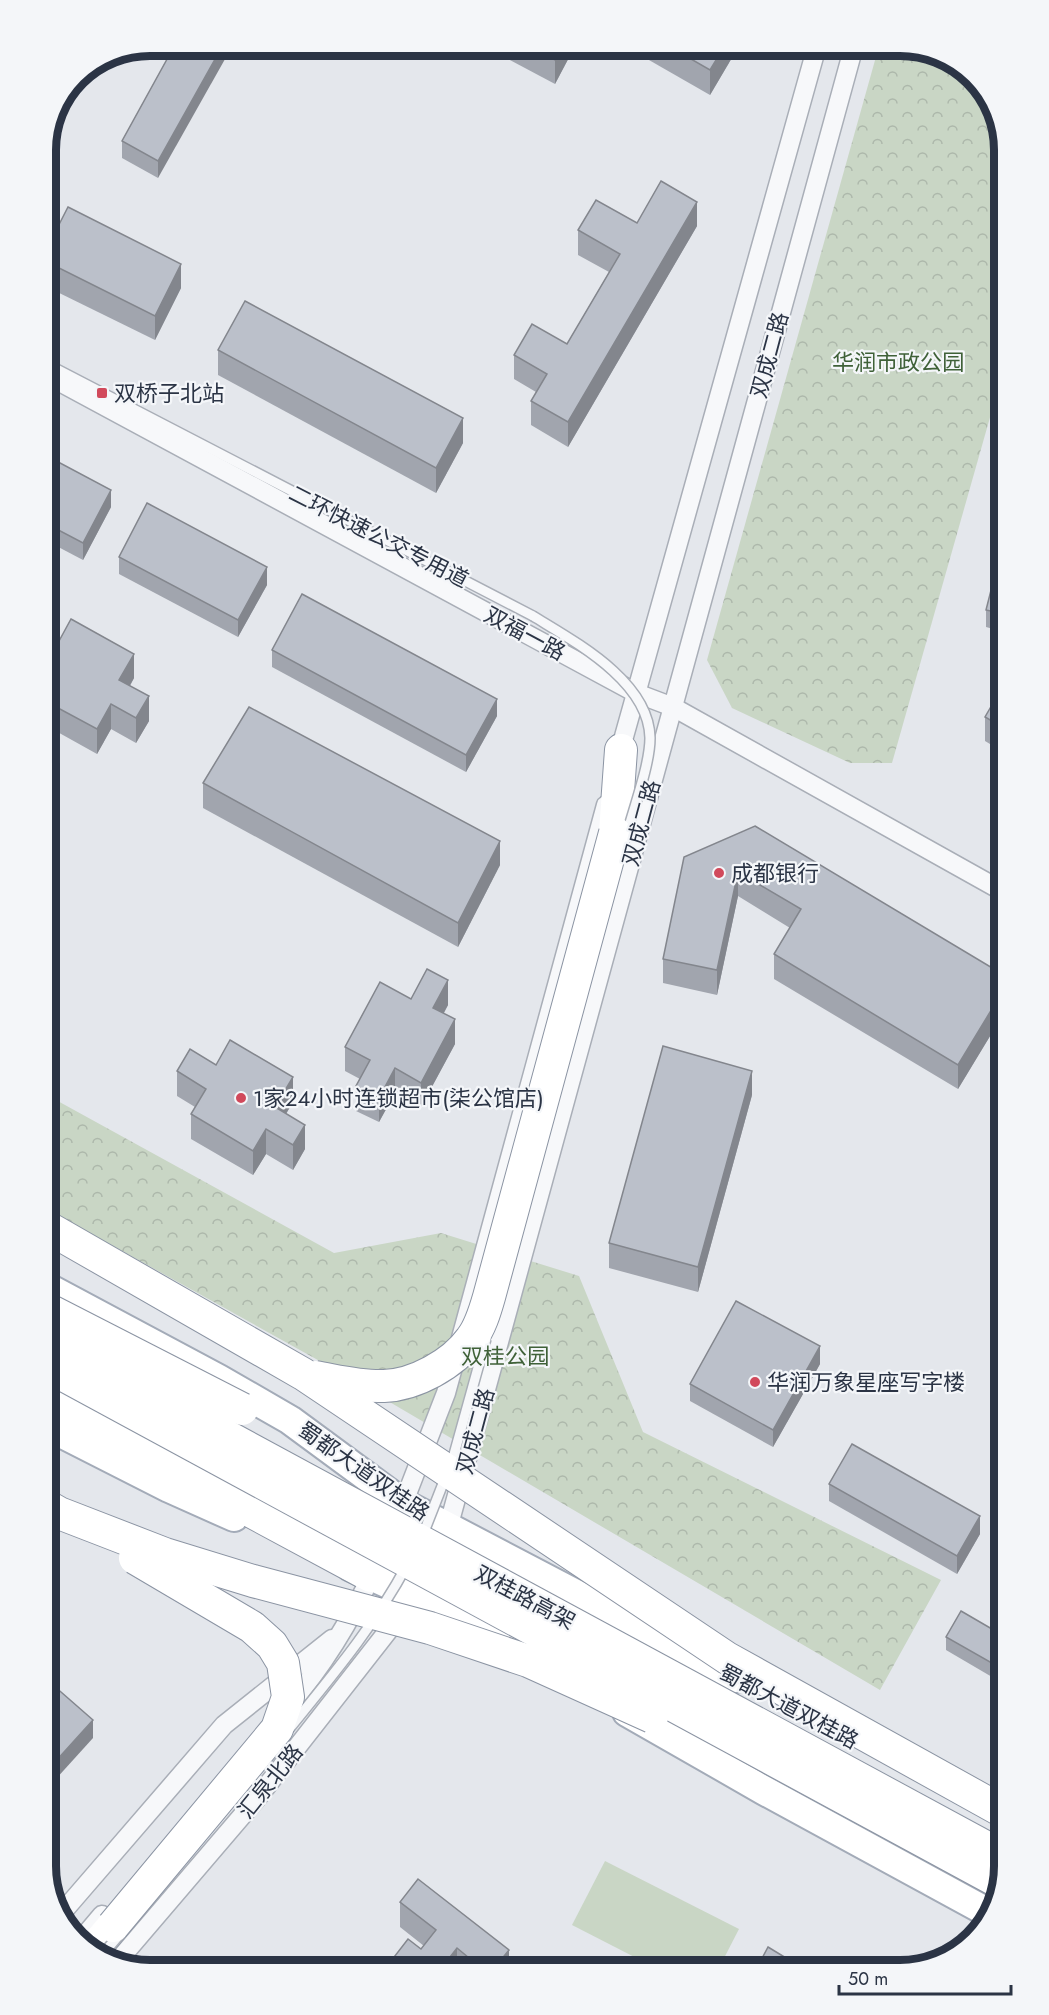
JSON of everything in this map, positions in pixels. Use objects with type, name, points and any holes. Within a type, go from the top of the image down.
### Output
[{"type":"highway","points":[[303,1374],[354,1384],[385,1386],[411,1381],[431,1372],[455,1356],[472,1339],[489,1297],[620,839],[621,750]]},
{"type":"highway","points":[[56,1232],[303,1374],[727,1658],[994,1806]]},
{"type":"highway","points":[[56,1314],[242,1409]]},
{"type":"highway","name":"双桂路高架","points":[[56,1344],[994,1852]]},
{"type":"highway","name":"双桂路高架","points":[[56,1371],[993,1879]]},
{"type":"highway","points":[[56,1403],[371,1576]]},
{"type":"highway","points":[[56,1511],[165,1554],[231,1575],[430,1628],[528,1661],[616,1699],[720,1751],[988,1895]]},
{"type":"highway","points":[[56,1511],[252,1627],[272,1645],[284,1663],[287,1682],[288,1697],[277,1729],[119,1927],[99,1945]]},
{"type":"main road","name":"蜀都大道双桂路","points":[[56,1292],[219,1379],[290,1420],[404,1504],[994,1813]]},
{"type":"main road","points":[[242,1409],[404,1504]]},
{"type":"main road","points":[[56,1431],[169,1488],[415,1596],[506,1644],[765,1791],[983,1910]]},
{"type":"street","name":"双成二路","points":[[371,1576],[404,1504],[446,1394],[636,693],[815,56]]},
{"type":"street","name":"双成二路","points":[[415,1596],[448,1528],[851,56]]},
{"type":"street","name":"双福一路","points":[[56,380],[636,693],[673,707],[994,886]]},
{"type":"street","name":"汇泉北路","points":[[86,1934],[310,1681],[345,1629],[371,1576]]},
{"type":"street","name":"汇泉北路","points":[[122,1956],[258,1797],[415,1596]]},
{"type":"street","points":[[66,1908],[224,1725],[345,1629]]},
{"type":"lane","name":"二环快速公交专用道","points":[[56,369],[533,616],[599,658],[622,680],[638,700],[648,720],[650,739],[648,756],[620,839]]},
{"type":"lane","points":[[240,1789],[352,1653],[392,1593],[424,1532],[453,1458],[570,1037]]},
{"type":"lane","points":[[106,1949],[119,1927]]},
{"type":"green space","name":"华润市政公园","points":[[876,56],[918,57],[936,63],[957,75],[974,92],[981,102],[992,131],[994,149],[994,403],[892,763],[850,763],[732,708],[707,660]]},
{"type":"green space","name":"双桂公园","points":[[56,1100],[334,1253],[441,1233],[579,1276],[643,1432],[941,1580],[880,1690],[325,1364],[56,1214]]},
{"type":"green space","points":[[605,1861],[739,1929],[723,1960],[640,1960],[572,1925]]},
{"type":"building","points":[[169,55],[217,55],[158,161],[122,141]]},
{"type":"building","points":[[547,56],[557,56],[555,60]]},
{"type":"building","points":[[685,56],[719,56],[710,70]]},
{"type":"building","points":[[661,181],[697,202],[568,422],[531,401],[547,374],[514,355],[532,324],[567,344],[620,254],[578,230],[596,200],[637,223]]},
{"type":"building","points":[[68,207],[181,264],[155,316],[56,266],[56,230]]},
{"type":"building","points":[[245,301],[463,418],[436,468],[218,350]]},
{"type":"building","points":[[56,461],[111,490],[83,543],[56,529]]},
{"type":"building","points":[[147,503],[267,567],[238,620],[119,557]]},
{"type":"building","points":[[994,578],[994,612],[986,610]]},
{"type":"building","points":[[302,594],[497,699],[466,755],[272,650]]},
{"type":"building","points":[[71,619],[134,654],[119,680],[149,696],[136,718],[111,704],[97,729],[56,707],[56,639],[59,641]]},
{"type":"building","points":[[994,701],[994,722],[985,717]]},
{"type":"building","points":[[249,707],[500,841],[458,923],[203,783]]},
{"type":"building","points":[[755,826],[994,969],[994,1006],[958,1065],[774,954],[801,909],[738,872],[717,970],[663,959],[684,857]]},
{"type":"building","points":[[427,969],[448,980],[433,1008],[455,1019],[421,1083],[395,1068],[379,1098],[356,1086],[370,1060],[345,1047],[380,982],[411,999]]},
{"type":"building","points":[[230,1040],[293,1077],[275,1107],[305,1125],[293,1145],[266,1129],[253,1151],[191,1114],[206,1089],[177,1071],[190,1049],[216,1065]]},
{"type":"building","points":[[663,1046],[752,1071],[698,1267],[609,1243]]},
{"type":"building","name":"华润万象星座写字楼","points":[[736,1301],[820,1346],[773,1430],[690,1384]]},
{"type":"building","points":[[852,1444],[980,1516],[957,1556],[829,1484]]},
{"type":"building","points":[[961,1611],[994,1630],[994,1664],[946,1637]]},
{"type":"building","points":[[56,1688],[93,1720],[56,1761]]},
{"type":"building","points":[[418,1879],[509,1950],[501,1959],[471,1959],[457,1948],[448,1959],[392,1959],[408,1939],[421,1949],[436,1930],[400,1902]]},
{"type":"building","points":[[768,1947],[789,1960],[761,1960]]},
{"type":"place","name":"双桥子北站","points":[[102,393]]},
{"type":"place","name":"成都银行","points":[[719,873]]},
{"type":"place","name":"1家24小时连锁超市(柒公馆店)","points":[[241,1098]]},
{"type":"place","name":"华润万象星座写字楼","points":[[755,1382]]}]
